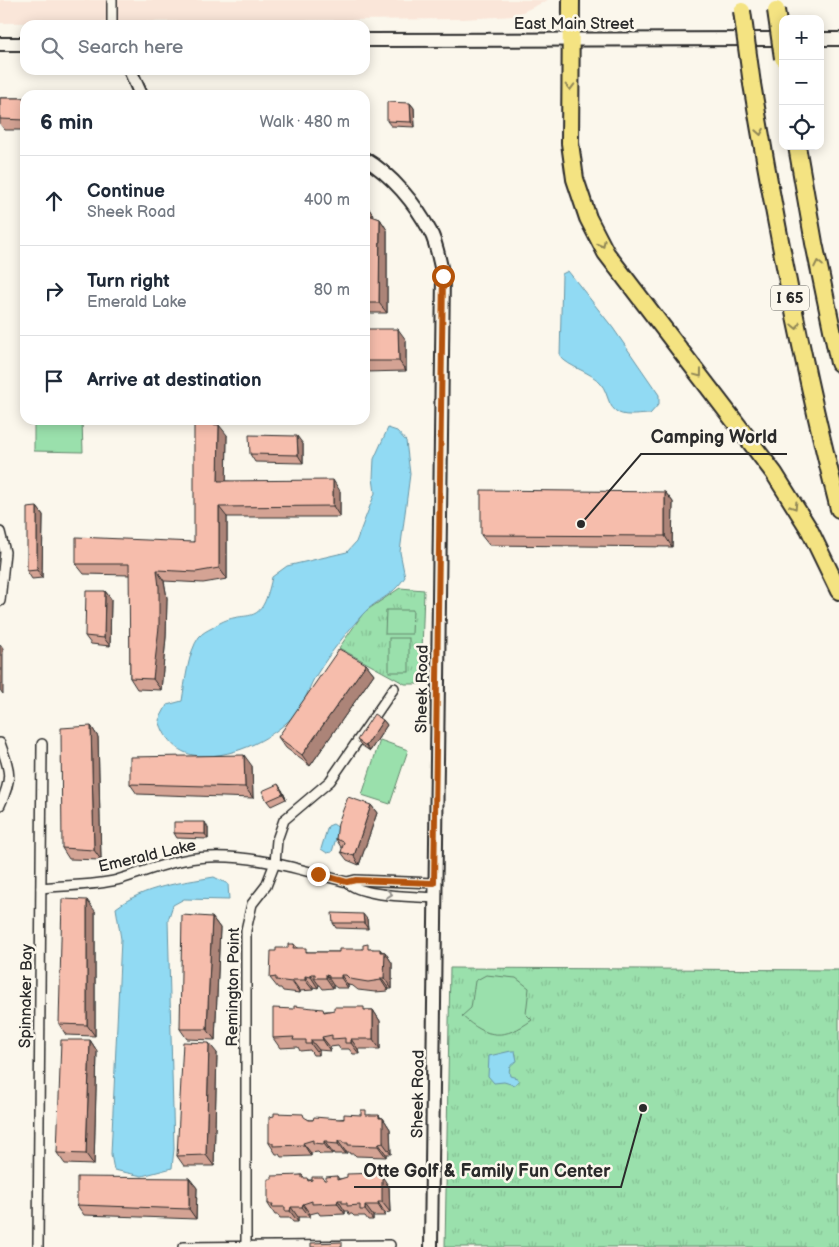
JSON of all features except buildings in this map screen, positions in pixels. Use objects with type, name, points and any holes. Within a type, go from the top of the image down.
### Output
[{"type":"highway","points":[[571,0],[569,39],[570,143],[575,179],[588,218],[606,253],[774,473],[809,529],[839,591]]},
{"type":"highway","name":"I 65","points":[[742,5],[752,84],[780,248],[814,412],[839,509]]},
{"type":"highway","points":[[776,5],[779,28]]},
{"type":"highway","name":"I 65","points":[[798,150],[814,243],[839,363]]},
{"type":"street","points":[[112,0],[112,20]]},
{"type":"street","name":"East Main Street","points":[[370,40],[779,39]]},
{"type":"street","points":[[824,39],[839,40]]},
{"type":"street","points":[[0,44],[20,44]]},
{"type":"street","points":[[132,75],[139,90]]},
{"type":"street","name":"Sheek Road","points":[[370,163],[380,168],[406,196],[431,232],[443,276],[434,883],[432,1247]]},
{"type":"street","points":[[0,532],[5,552],[0,601]]},
{"type":"street","name":"Remington Point","points":[[246,1246],[246,930],[252,904],[266,886],[274,863],[277,840],[284,820],[330,781],[394,688]]},
{"type":"street","points":[[0,743],[10,771],[7,791],[0,804]]},
{"type":"street","name":"Spinnaker Bay","points":[[38,1247],[42,744]]},
{"type":"street","name":"Emerald Lake","points":[[41,888],[115,880],[172,862],[208,857],[240,857],[274,863],[347,882],[356,880],[434,883]]},
{"type":"street","name":"Emerald Lake","points":[[347,882],[352,888],[371,892],[434,898]]},
{"type":"street","points":[[183,1247],[390,1244]]},
{"type":"shaded area","points":[[0,0],[548,0],[514,16],[463,19],[20,20],[20,23],[0,23]]},
{"type":"green space","points":[[34,425],[82,425],[83,452],[34,451]]},
{"type":"green space","points":[[400,588],[424,590],[421,684],[405,684],[339,648],[364,612]]},
{"type":"green space","points":[[386,610],[413,610],[412,634],[385,634]]},
{"type":"green space","points":[[389,638],[409,638],[409,672],[389,672]]},
{"type":"green space","points":[[380,740],[408,750],[390,804],[362,795]]},
{"type":"green space","points":[[450,968],[839,970],[839,1247],[445,1247]]},
{"type":"green space","points":[[486,975],[516,978],[529,988],[526,1014],[532,1020],[513,1031],[496,1034],[480,1029],[462,1016],[471,1008],[475,981]]},
{"type":"water","points":[[568,271],[613,328],[659,395],[659,404],[650,414],[630,415],[619,413],[610,404],[604,388],[597,380],[569,364],[560,356],[562,274]]},
{"type":"water","points":[[388,428],[397,431],[406,441],[410,474],[400,552],[405,577],[390,594],[363,614],[351,628],[314,678],[298,711],[278,730],[254,744],[228,753],[201,756],[180,750],[169,740],[159,720],[167,705],[182,701],[195,643],[205,632],[224,621],[257,612],[267,595],[272,577],[287,566],[347,552],[356,542],[375,493],[373,478],[374,459]]},
{"type":"water","points":[[333,824],[339,828],[332,852],[327,853],[321,849],[328,826]]},
{"type":"water","points":[[214,877],[228,884],[229,900],[184,899],[173,905],[168,920],[174,1149],[172,1168],[142,1176],[114,1170],[111,1154],[121,939],[116,908],[139,895],[163,886]]},
{"type":"water","points":[[515,1051],[517,1061],[510,1067],[510,1076],[517,1078],[519,1081],[514,1085],[504,1082],[494,1083],[488,1076],[489,1056]]},
{"type":"place","name":"Camping World","points":[[581,524]]},
{"type":"place","name":"Otte Golf & Family Fun Center","points":[[643,1108]]},
{"type":"route","points":[[318,874],[347,882],[356,880],[434,883],[443,276]]}]
